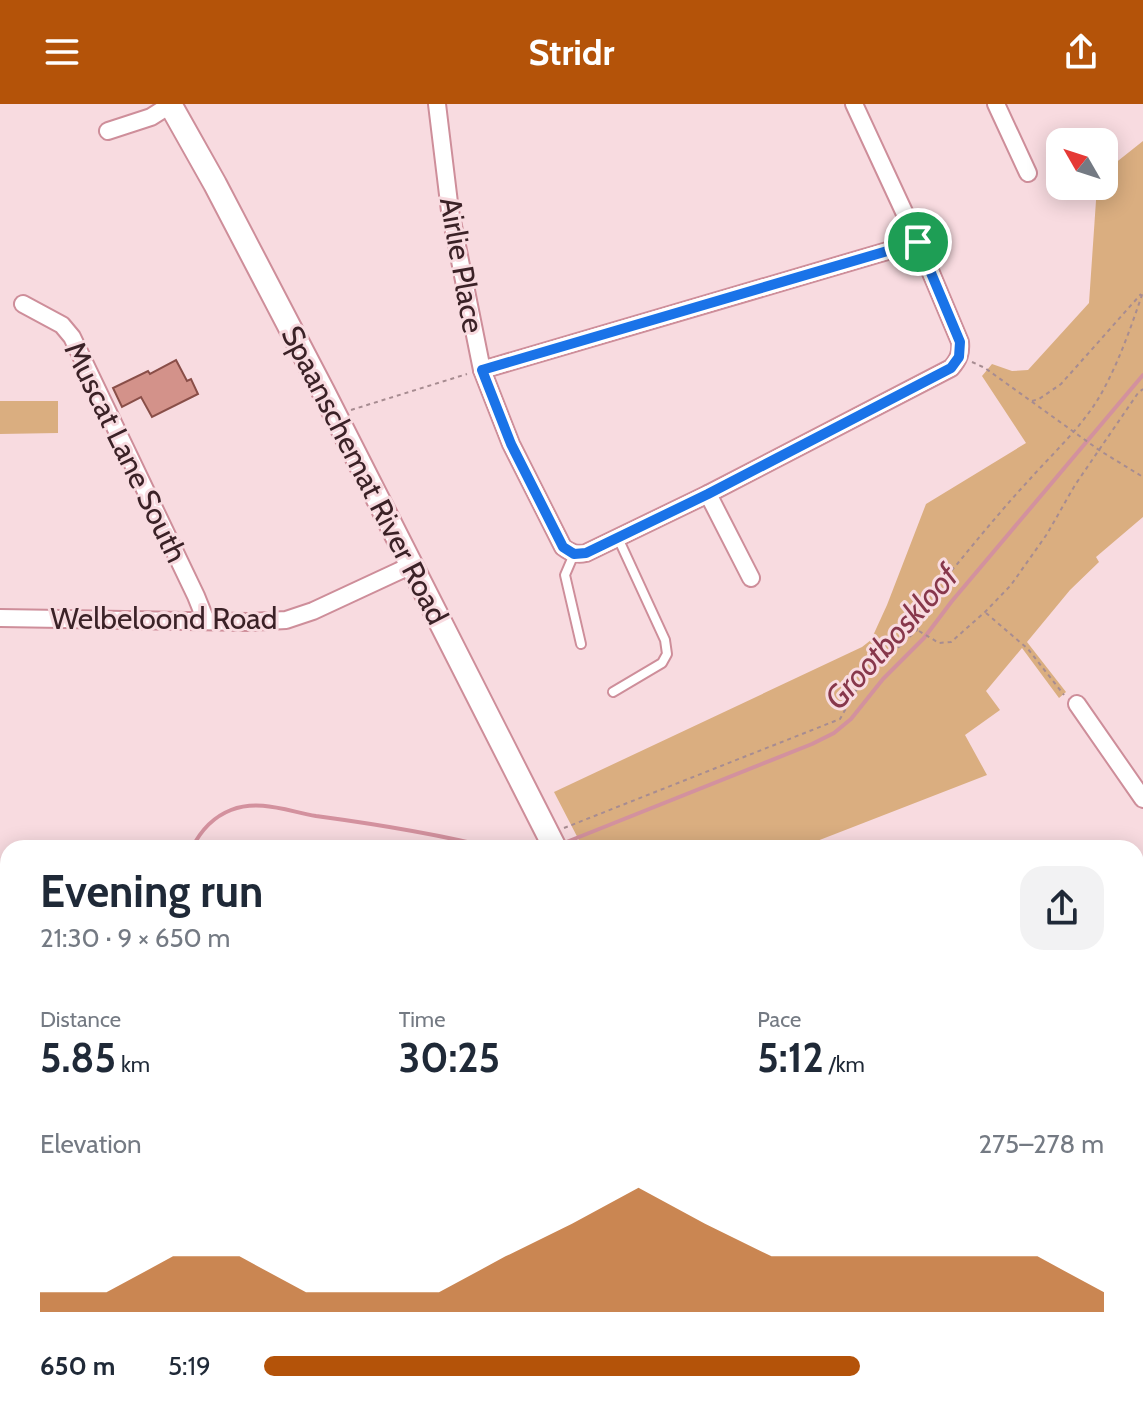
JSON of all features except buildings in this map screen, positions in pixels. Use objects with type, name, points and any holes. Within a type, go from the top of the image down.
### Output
[{"type":"main road","name":"Spaanschemat River Road","points":[[170,104],[222,198],[555,839]]},
{"type":"street","points":[[108,131],[151,117],[170,104]]},
{"type":"street","name":"Airlie Place","points":[[437,104],[450,211],[482,370],[511,444],[543,509],[563,547],[574,554]]},
{"type":"street","points":[[574,554],[586,553],[708,494],[951,368],[959,357],[960,342],[854,104]]},
{"type":"street","points":[[996,104],[1028,173]]},
{"type":"street","points":[[482,370],[918,242]]},
{"type":"street","name":"Muscat Lane South","points":[[23,304],[62,325],[72,337],[206,621]]},
{"type":"street","points":[[708,494],[751,578]]},
{"type":"street","name":"Welbeloond Road","points":[[0,618],[286,620],[313,611],[412,565]]},
{"type":"street","points":[[1077,704],[1143,799]]},
{"type":"lane","points":[[613,692],[662,663],[667,648],[618,538]]},
{"type":"lane","points":[[574,554],[565,575],[581,644]]},
{"type":"path","points":[[1031,401],[1061,384],[1143,292]]},
{"type":"path","points":[[1143,292],[1124,346],[1100,397],[933,592],[918,619],[917,630],[939,643],[951,642],[985,612],[1021,571],[1075,485],[1143,389]]},
{"type":"path","points":[[959,357],[985,368],[1099,450],[1143,477]]},
{"type":"path","points":[[350,411],[482,370]]},
{"type":"path","points":[[985,612],[1028,649],[1066,698],[1077,704]]},
{"type":"path","points":[[555,839],[840,719],[872,668],[874,658],[884,649],[890,655],[917,630]]},
{"type":"shaded area","points":[[1143,141],[1143,517],[1096,557],[1099,562],[1070,590],[1027,642],[1066,692],[1059,698],[1022,648],[986,691],[1000,710],[965,735],[987,775],[820,840],[579,840],[554,792],[862,647],[871,640],[926,504],[1026,443],[982,376],[992,364],[1012,371],[1028,370],[1089,303],[1096,200],[1118,200],[1118,161]]},
{"type":"shaded area","points":[[0,401],[58,401],[58,433],[0,434]]},
{"type":"waterway","name":"Grootboskloof","points":[[572,840],[834,733],[851,719],[883,679],[924,638],[1143,375]]},
{"type":"waterway","name":"Grootboskloof","points":[[197,840],[218,817],[231,810],[252,806],[273,807],[457,840]]},
{"type":"route","points":[[918,242],[960,342],[959,357],[951,368],[708,494],[586,553],[574,554],[563,547],[511,444],[482,370],[918,242]]}]
